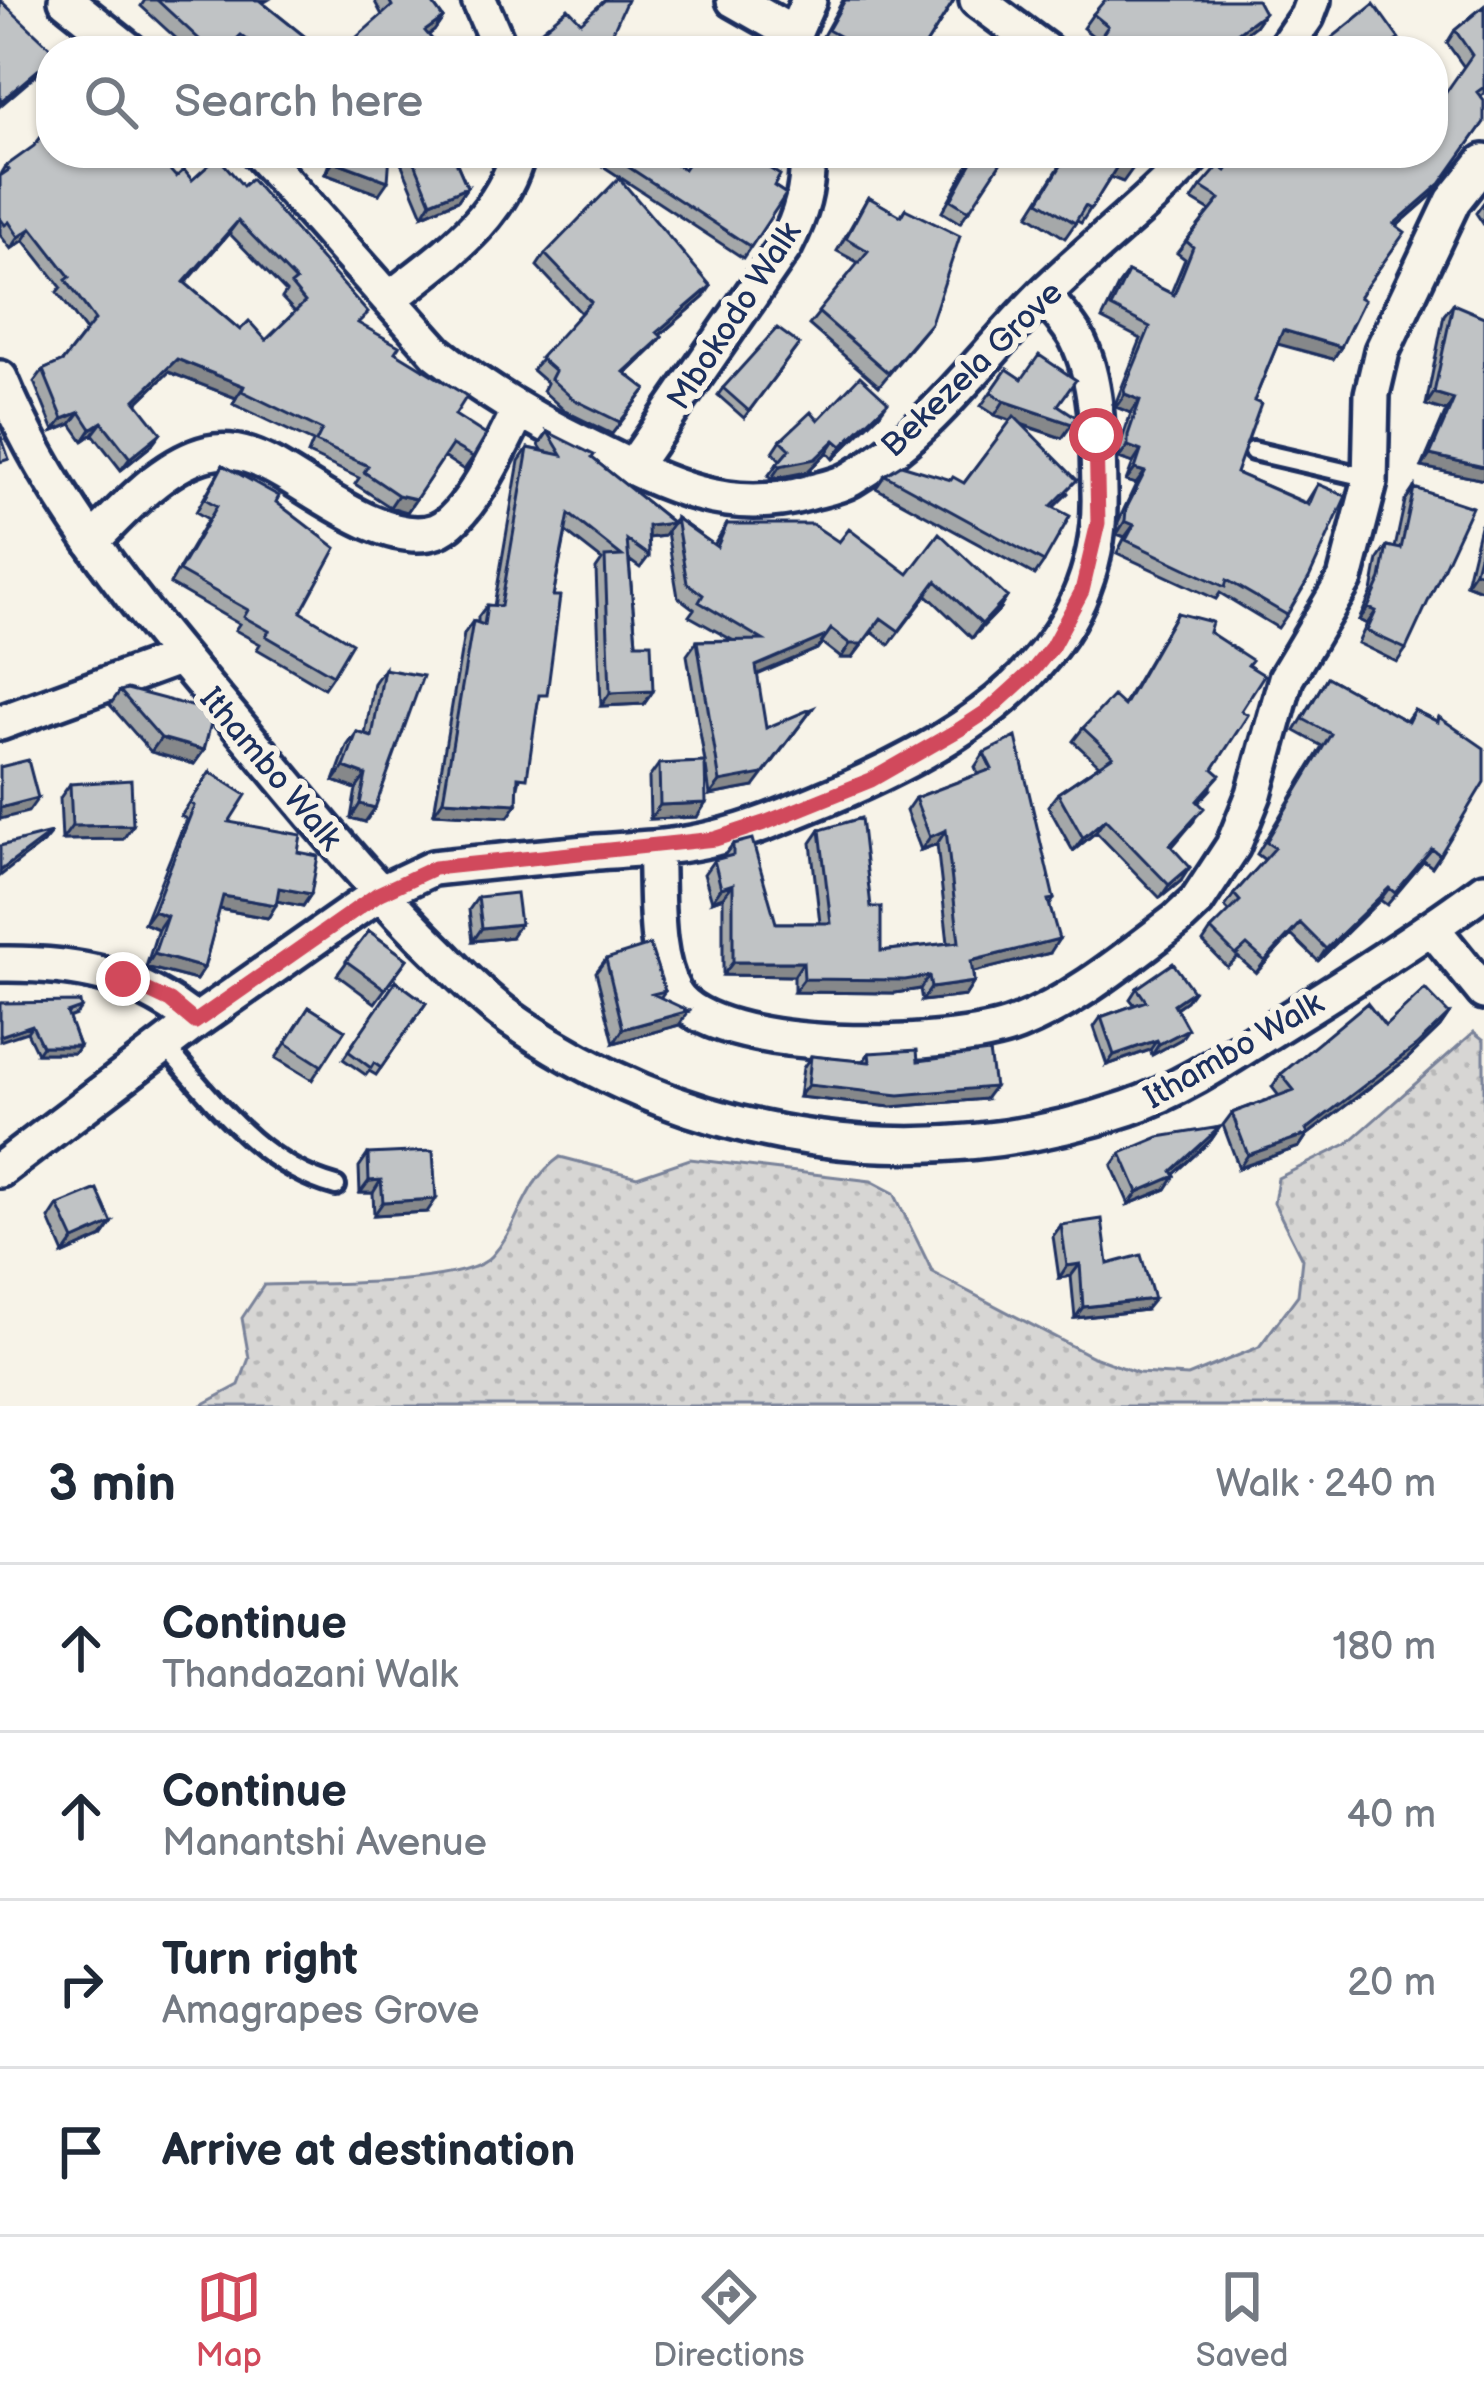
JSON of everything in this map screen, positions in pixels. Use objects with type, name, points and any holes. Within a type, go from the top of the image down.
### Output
[{"type":"street","points":[[66,0],[111,36]]},
{"type":"street","points":[[479,0],[495,36]]},
{"type":"street","points":[[734,0],[785,36]]},
{"type":"street","points":[[795,36],[809,0]]},
{"type":"street","points":[[976,0],[1025,36]]},
{"type":"street","points":[[1293,36],[1313,0]]},
{"type":"street","points":[[656,848],[666,971],[674,992],[700,1017],[760,1036],[878,1041],[979,1035],[1041,1013],[1178,920],[1216,877],[1254,794],[1286,678],[1345,579],[1370,478],[1372,394],[1382,351],[1438,229],[1463,184],[1484,162]]},
{"type":"street","name":"Bekezela Grove","points":[[273,168],[436,352],[518,412],[674,488],[730,502],[788,500],[848,481],[896,447],[944,404],[1043,296],[1153,199],[1180,168]]},
{"type":"street","points":[[391,298],[472,232],[494,208],[513,168]]},
{"type":"street","name":"Mbokodo Walk","points":[[632,468],[785,246],[808,185],[807,168]]},
{"type":"street","points":[[0,1170],[195,1022],[378,894],[434,868],[715,839],[871,780],[989,710],[1052,647],[1082,591],[1098,523],[1098,466],[1084,358],[1065,321],[1043,296]]},
{"type":"street","name":"Ithambo Walk","points":[[0,377],[45,472],[178,658],[378,894],[518,1024],[572,1057],[697,1113],[759,1130],[927,1147],[996,1142],[1133,1107],[1208,1070],[1484,890]]},
{"type":"street","points":[[93,540],[170,472],[222,452],[259,459],[374,524],[431,532],[456,516],[496,456],[518,412]]},
{"type":"street","points":[[0,723],[178,658]]},
{"type":"street","points":[[1432,928],[1484,992]]},
{"type":"street","points":[[0,964],[58,966],[123,979],[170,1001],[195,1022]]},
{"type":"lane","points":[[1253,451],[1370,478]]},
{"type":"lane","points":[[164,1045],[269,1157],[336,1186]]},
{"type":"shaded area","points":[[1474,1032],[1484,1040],[1484,1406],[200,1406],[239,1385],[249,1358],[242,1318],[264,1285],[420,1278],[477,1266],[502,1244],[537,1180],[560,1157],[637,1177],[690,1159],[871,1181],[894,1193],[933,1273],[1091,1356],[1138,1373],[1188,1376],[1259,1347],[1298,1295],[1302,1259],[1274,1203],[1278,1178],[1347,1144]]},
{"type":"building","points":[[0,0],[38,36],[36,72],[0,102]]},
{"type":"building","points":[[157,0],[259,0],[304,36],[241,35],[196,36]]},
{"type":"building","points":[[389,0],[430,0],[443,18],[425,31],[429,36],[358,36],[392,6]]},
{"type":"building","points":[[605,0],[627,0],[611,36],[537,34],[568,8],[581,22]]},
{"type":"building","points":[[845,0],[954,0],[931,36],[839,36],[828,30]]},
{"type":"building","points":[[1105,0],[1257,0],[1264,13],[1233,36],[1103,36],[1108,26],[1093,14]]},
{"type":"building","points":[[1374,4],[1397,36],[1334,36]]},
{"type":"building","points":[[1484,6],[1484,87],[1477,92],[1484,101],[1484,122],[1440,184],[1394,224],[1405,232],[1359,297],[1364,300],[1341,347],[1283,330],[1254,401],[1261,404],[1236,473],[1309,505],[1318,484],[1346,496],[1287,615],[1227,580],[1225,587],[1126,540],[1134,525],[1125,521],[1126,509],[1145,472],[1135,469],[1141,451],[1128,446],[1140,400],[1124,390],[1150,327],[1111,307],[1128,272],[1174,295],[1193,247],[1186,241],[1220,199],[1201,187],[1217,168],[1448,168],[1448,89],[1472,55],[1455,30]]},
{"type":"building","points":[[36,143],[36,168],[168,168],[176,177],[184,170],[192,180],[206,168],[227,168],[243,186],[251,179],[368,313],[358,323],[399,346],[395,352],[467,396],[455,415],[486,435],[473,457],[452,445],[416,499],[398,495],[364,472],[368,466],[316,442],[322,430],[242,391],[244,386],[177,359],[135,400],[161,433],[130,458],[102,422],[91,429],[80,412],[63,419],[43,370],[63,361],[95,320],[66,280],[70,277],[32,228],[19,237],[0,218],[0,176],[9,170],[6,166]],"holes":[[[238,221],[296,281],[291,285],[305,302],[266,340],[249,321],[240,330],[184,282]]]},
{"type":"building","points":[[353,168],[389,168],[388,181]]},
{"type":"building","points":[[417,168],[459,168],[467,187],[431,202]]},
{"type":"building","points":[[630,168],[769,168],[780,175],[774,186],[786,194],[751,247]]},
{"type":"building","points":[[969,168],[997,168],[969,211],[951,200]]},
{"type":"building","points":[[1060,168],[1116,168],[1091,209],[1085,206],[1075,223],[1039,201]]},
{"type":"building","points":[[619,178],[711,286],[657,332],[662,337],[624,372],[646,389],[620,422],[573,399],[551,379],[555,371],[540,358],[591,302],[545,254]]},
{"type":"building","points":[[868,197],[901,216],[905,209],[960,236],[931,323],[888,373],[818,312],[868,251],[846,238]]},
{"type":"building","points":[[1453,304],[1484,317],[1484,467],[1430,455],[1454,399],[1434,393]]},
{"type":"building","points":[[777,328],[799,344],[749,411],[723,388]]},
{"type":"building","points":[[1039,355],[1076,380],[1058,405],[1076,417],[1072,424],[991,392],[1007,369],[1022,379]]},
{"type":"building","points":[[860,376],[888,402],[842,446],[835,440],[815,459],[777,464],[790,449],[781,440],[811,412],[818,420]]},
{"type":"building","points":[[1014,416],[1077,480],[1051,506],[1070,516],[1044,562],[885,475],[901,465],[964,483]]},
{"type":"building","points":[[548,432],[594,455],[673,523],[648,526],[649,556],[627,540],[636,643],[651,643],[653,691],[610,693],[605,557],[622,556],[569,514],[553,596],[560,596],[547,695],[539,695],[527,778],[518,777],[517,804],[443,800],[473,621],[484,625],[487,605],[501,606],[528,448],[562,455]]},
{"type":"building","points":[[0,433],[9,459],[0,462]]},
{"type":"building","points":[[223,465],[279,496],[276,502],[336,548],[301,612],[352,643],[333,675],[266,636],[269,631],[244,617],[248,610],[179,571],[217,506],[205,499]]},
{"type":"building","points":[[1414,488],[1472,507],[1406,649],[1367,631],[1376,611],[1368,608],[1381,579],[1387,546],[1401,549]]},
{"type":"building","points":[[676,518],[717,547],[727,524],[812,524],[839,542],[849,529],[908,574],[939,533],[1007,597],[982,624],[936,581],[899,631],[881,618],[862,644],[850,644],[831,629],[826,636],[756,666],[766,728],[813,708],[763,774],[720,782],[697,641],[763,640],[699,602],[703,595],[687,583]]},
{"type":"building","points":[[1484,536],[1484,574],[1475,571]]},
{"type":"building","points":[[1177,613],[1212,622],[1209,632],[1252,660],[1248,665],[1264,675],[1241,711],[1248,715],[1213,769],[1220,775],[1197,801],[1204,808],[1170,845],[1190,867],[1169,885],[1105,819],[1083,838],[1058,793],[1113,756],[1083,728],[1113,696],[1124,706]]},
{"type":"building","points":[[384,669],[423,676],[375,808],[360,804],[366,775],[344,767],[357,732],[372,737]]},
{"type":"building","points":[[1327,677],[1408,722],[1414,710],[1438,722],[1439,717],[1484,748],[1484,782],[1440,855],[1432,849],[1395,893],[1389,888],[1326,949],[1300,923],[1265,961],[1247,945],[1236,955],[1211,930],[1240,901],[1234,894],[1275,848],[1266,842],[1331,734],[1303,719]]},
{"type":"building","points":[[120,691],[214,712],[204,750],[161,738]]},
{"type":"building","points":[[1016,737],[1059,939],[971,961],[974,982],[931,988],[929,976],[804,979],[803,962],[733,962],[733,884],[721,888],[714,860],[733,855],[733,844],[752,839],[776,923],[831,923],[820,830],[861,818],[871,907],[881,907],[881,951],[959,942],[946,830],[930,837],[915,798],[992,769],[984,753]]},
{"type":"building","points":[[28,760],[38,798],[0,808],[0,767]]},
{"type":"building","points":[[705,762],[706,803],[660,805],[659,764]]},
{"type":"building","points":[[210,772],[246,795],[229,822],[301,835],[298,852],[318,856],[311,894],[279,888],[276,905],[223,896],[204,968],[154,954],[167,916],[153,911],[194,806],[190,803]]},
{"type":"building","points":[[131,780],[133,825],[72,826],[70,784]]},
{"type":"building","points":[[51,833],[0,871],[0,846]]},
{"type":"building","points":[[516,893],[520,924],[482,928],[478,897]]},
{"type":"building","points":[[369,931],[407,959],[385,989],[346,961]]},
{"type":"building","points":[[650,945],[665,991],[653,994],[689,1011],[623,1029],[606,959]]},
{"type":"building","points":[[1173,963],[1193,991],[1174,1004],[1188,1029],[1159,1044],[1157,1040],[1114,1055],[1101,1017],[1146,1001],[1137,988]]},
{"type":"building","points":[[396,981],[426,1003],[381,1068],[374,1063],[371,1068],[348,1051]]},
{"type":"building","points":[[1425,989],[1449,1014],[1416,1046],[1306,1130],[1308,1134],[1248,1155],[1232,1113],[1294,1090],[1281,1074],[1367,1003],[1385,1026]]},
{"type":"building","points":[[80,1002],[81,1008],[67,1013],[79,1046],[42,1046],[32,1025],[0,1036],[0,1003]]},
{"type":"building","points":[[309,1007],[345,1030],[322,1066],[286,1043]]},
{"type":"building","points":[[917,1050],[918,1061],[989,1052],[994,1087],[899,1095],[808,1085],[811,1056],[870,1062],[869,1053]]},
{"type":"building","points":[[1220,1127],[1172,1171],[1175,1176],[1138,1192],[1121,1153],[1159,1137]]},
{"type":"building","points":[[433,1151],[436,1199],[383,1202],[381,1180],[369,1181],[368,1154]]},
{"type":"building","points":[[97,1189],[112,1223],[74,1240],[58,1205]]},
{"type":"building","points":[[1102,1219],[1108,1264],[1141,1255],[1154,1299],[1083,1307],[1080,1264],[1067,1266],[1061,1225]]},
{"type":"route","points":[[123,979],[170,1001],[195,1022],[378,894],[434,868],[715,839],[871,780],[915,756],[989,710],[1016,687],[1068,621],[1089,569],[1098,523],[1096,435]]}]
